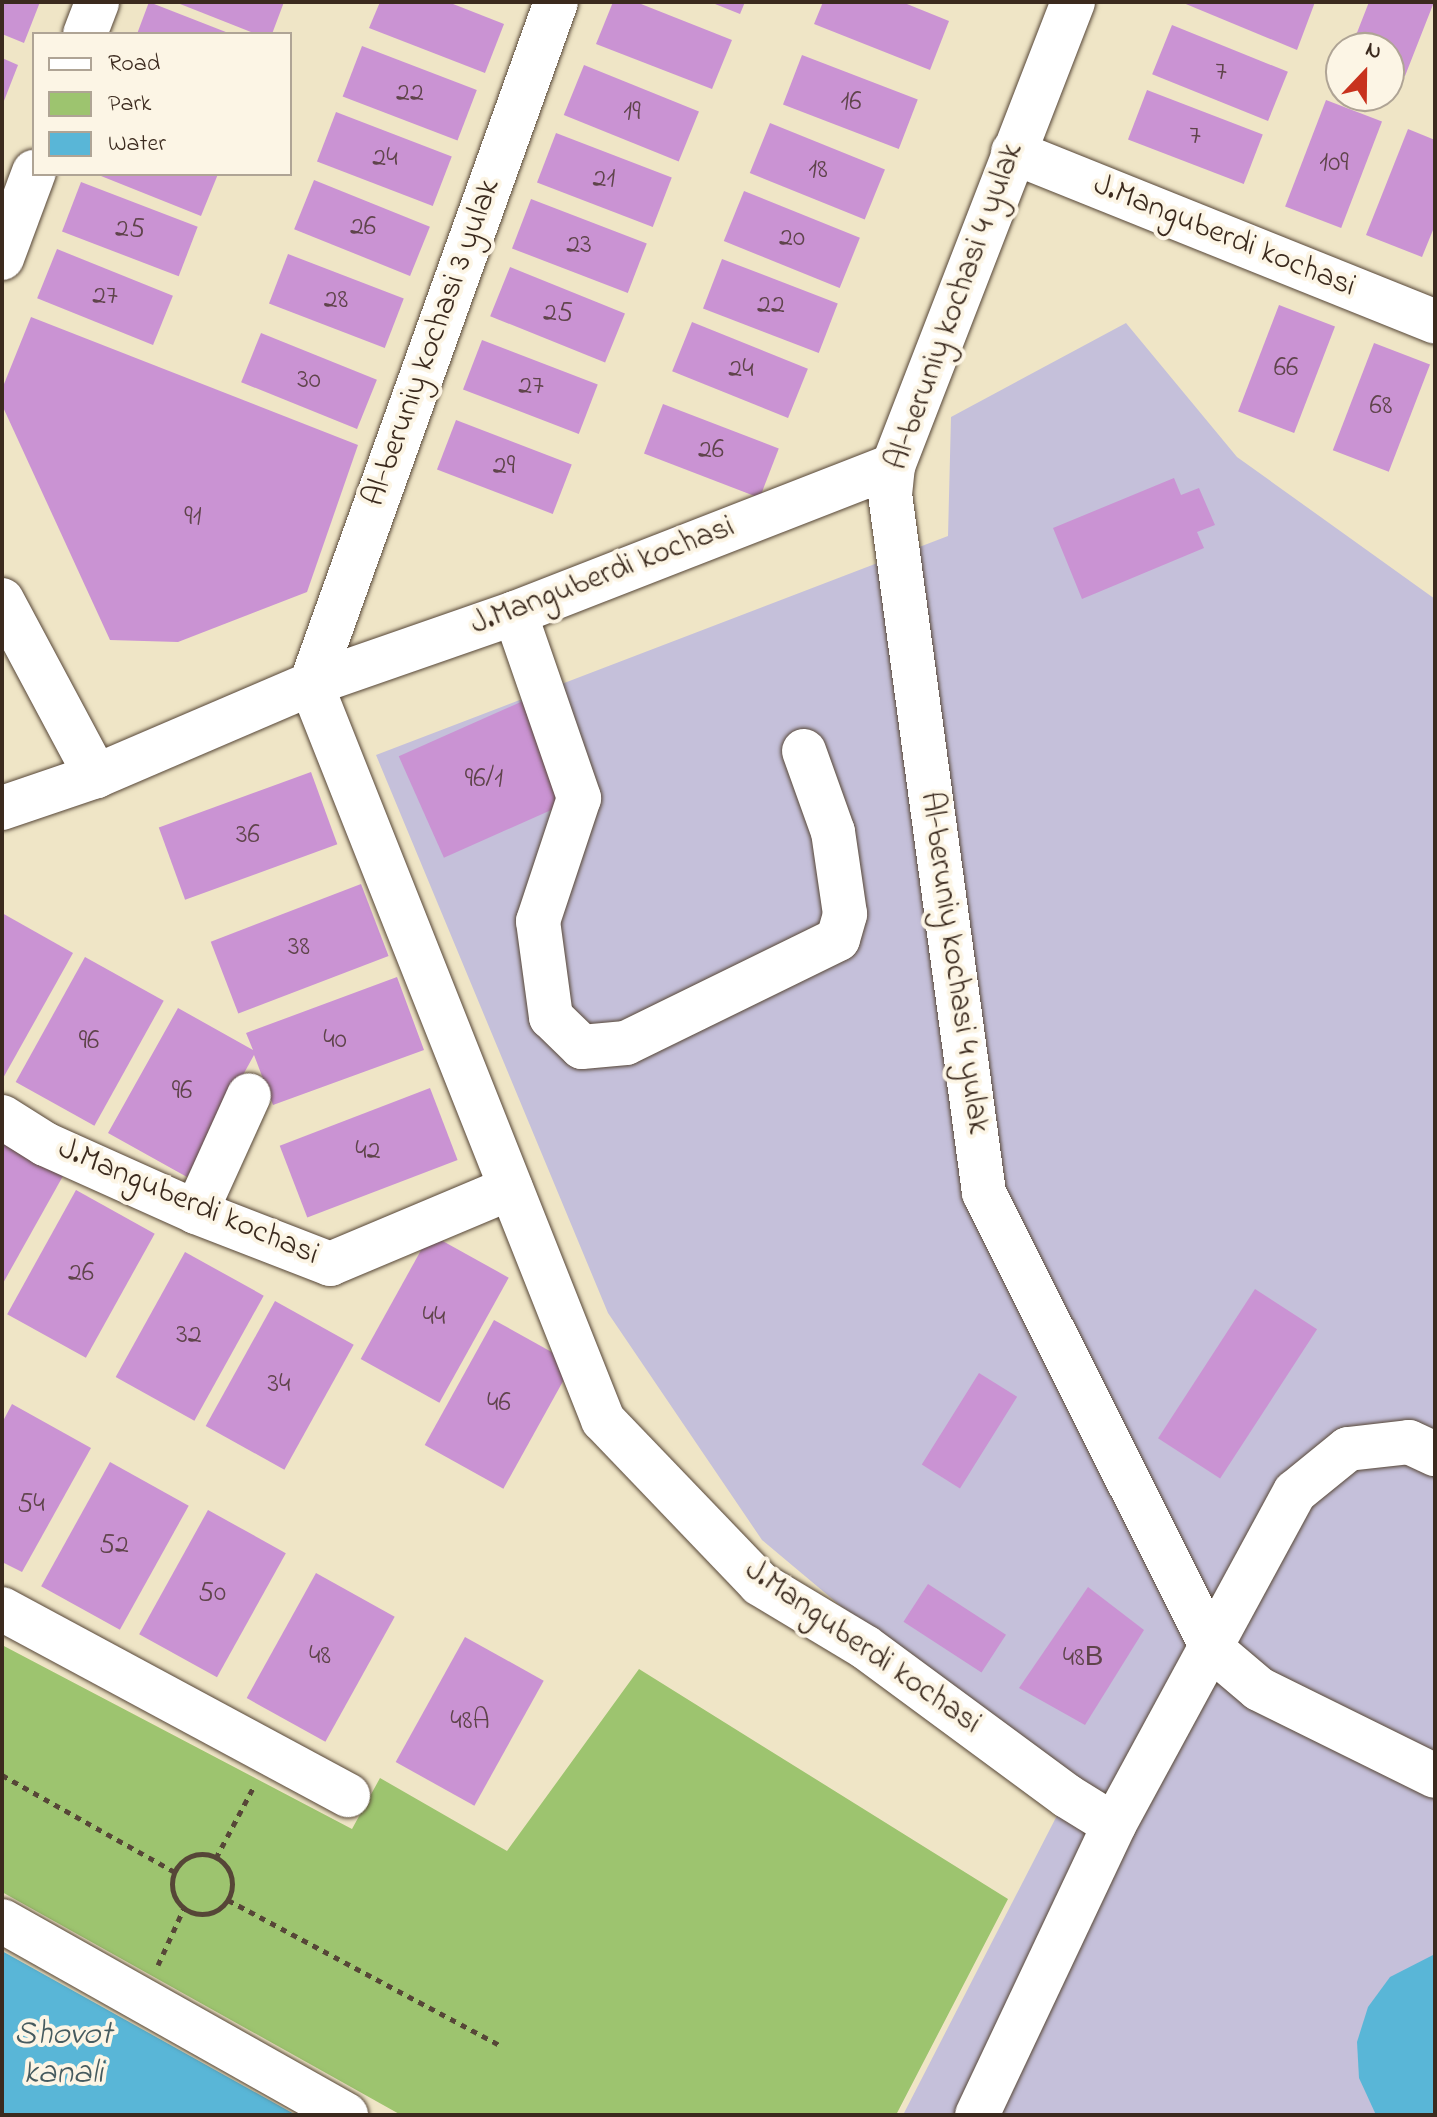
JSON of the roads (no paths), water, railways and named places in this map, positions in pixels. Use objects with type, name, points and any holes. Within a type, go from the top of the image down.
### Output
[{"type":"street","points":[[86,32],[97,2]]},
{"type":"street","name":"Al-beruniy kochasi 3 yulak","points":[[311,684],[556,2]]},
{"type":"street","name":"Al-beruniy kochasi 4 yulak","points":[[1073,2],[893,466],[890,494],[984,1193],[1213,1650],[1259,1689],[1435,1776]]},
{"type":"street","name":"J.Manguberdi kochasi","points":[[1013,152],[1435,322]]},
{"type":"street","points":[[2,258],[33,176]]},
{"type":"street","name":"J.Manguberdi kochasi","points":[[2,808],[96,776],[311,684],[515,613],[893,466]]},
{"type":"street","points":[[2,600],[96,776]]},
{"type":"street","points":[[515,613],[579,798],[538,921],[551,1017],[582,1047],[626,1043],[838,939],[845,914],[833,832],[804,751]]},
{"type":"street","name":"J.Manguberdi kochasi","points":[[311,684],[603,1420],[760,1584],[865,1647],[1067,1796],[1114,1825]]},
{"type":"street","points":[[196,1212],[249,1095]]},
{"type":"street","name":"J.Manguberdi kochasi","points":[[2,1117],[45,1144],[196,1212],[330,1264],[511,1188]]},
{"type":"street","points":[[977,2115],[1114,1825],[1213,1650],[1295,1492],[1348,1449],[1409,1442],[1435,1454]]},
{"type":"street","points":[[2,1609],[348,1795]]},
{"type":"street","points":[[2,1921],[346,2115]]},
{"type":"water","name":"Shovot kanali","points":[[2,1951],[296,2115],[2,2115]]},
{"type":"water","points":[[1435,1954],[1435,2115],[1376,2115],[1359,2078],[1357,2042],[1368,2007],[1390,1977]]}]
